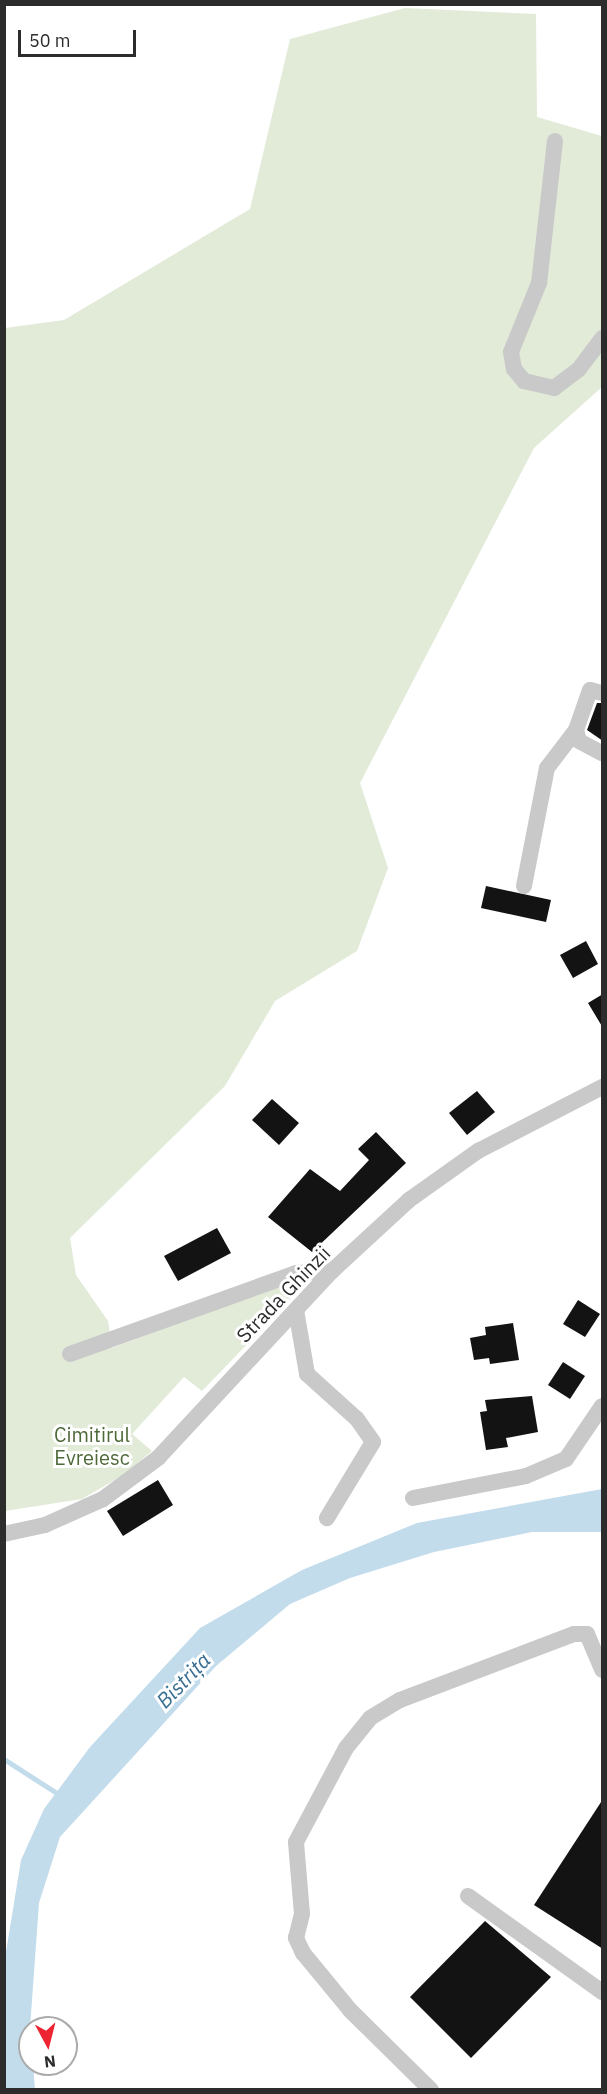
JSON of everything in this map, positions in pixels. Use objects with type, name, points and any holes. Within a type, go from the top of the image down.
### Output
[{"type":"street","points":[[555,141],[539,283],[511,352],[514,369],[524,381],[554,388],[579,369],[603,338]]},
{"type":"street","points":[[524,886],[547,768],[576,730],[590,690],[603,693]]},
{"type":"street","points":[[576,730],[579,741],[603,753]]},
{"type":"street","name":"Strada Ghinzii","points":[[4,1534],[45,1525],[103,1499],[158,1458],[332,1271],[409,1200],[478,1151],[603,1087]]},
{"type":"street","points":[[70,1354],[296,1273],[332,1271]]},
{"type":"street","points":[[296,1310],[307,1374],[357,1419],[373,1442],[327,1518]]},
{"type":"street","points":[[413,1498],[526,1476],[556,1464],[581,1444],[603,1406]]},
{"type":"street","points":[[431,2090],[350,2010],[303,1953],[296,1938],[302,1914],[296,1842],[346,1748],[370,1718],[400,1700],[574,1634],[587,1634],[603,1670]]},
{"type":"street","points":[[468,1896],[603,1992]]},
{"type":"green space","name":"Cimitirul Evreiesc","points":[[405,8],[536,14],[537,117],[602,136],[602,387],[534,448],[360,783],[388,868],[357,951],[275,1001],[225,1086],[70,1238],[76,1275],[108,1321],[112,1348],[298,1278],[304,1285],[202,1391],[184,1377],[132,1434],[152,1451],[125,1474],[82,1499],[5,1511],[5,328],[64,320],[250,209],[290,39]]},
{"type":"water","name":"Bistrița","points":[[602,1489],[602,1532],[532,1532],[434,1552],[350,1578],[290,1604],[216,1666],[60,1837],[39,1903],[31,2016],[18,2016],[18,2076],[34,2076],[35,2089],[5,2089],[5,1958],[21,1860],[44,1809],[90,1747],[200,1628],[302,1570],[417,1523]]},
{"type":"building","points":[[597,703],[603,703],[603,741],[587,730]]},
{"type":"building","points":[[486,886],[551,900],[546,922],[481,908]]},
{"type":"building","points":[[586,941],[598,964],[573,978],[560,955]]},
{"type":"building","points":[[603,994],[603,1028],[588,1003]]},
{"type":"building","points":[[477,1091],[495,1112],[467,1135],[449,1113]]},
{"type":"building","points":[[272,1099],[299,1123],[279,1145],[252,1120]]},
{"type":"building","points":[[376,1132],[406,1163],[312,1252],[268,1217],[310,1169],[340,1191],[369,1160],[358,1149]]},
{"type":"building","points":[[217,1228],[231,1253],[178,1281],[164,1256]]},
{"type":"building","points":[[578,1300],[600,1314],[585,1337],[563,1324]]},
{"type":"building","points":[[513,1323],[519,1360],[490,1364],[489,1358],[474,1360],[470,1338],[486,1335],[485,1327]]},
{"type":"building","points":[[563,1362],[585,1376],[570,1399],[548,1385]]},
{"type":"building","points":[[532,1396],[538,1432],[506,1438],[508,1447],[486,1450],[480,1412],[487,1411],[485,1400]]},
{"type":"building","points":[[158,1480],[173,1505],[123,1536],[107,1511]]},
{"type":"building","points":[[603,1799],[603,1949],[534,1905]]},
{"type":"building","points":[[485,1921],[551,1977],[471,2058],[410,1997]]},
{"type":"waterway","points":[[4,1759],[60,1795]]}]
